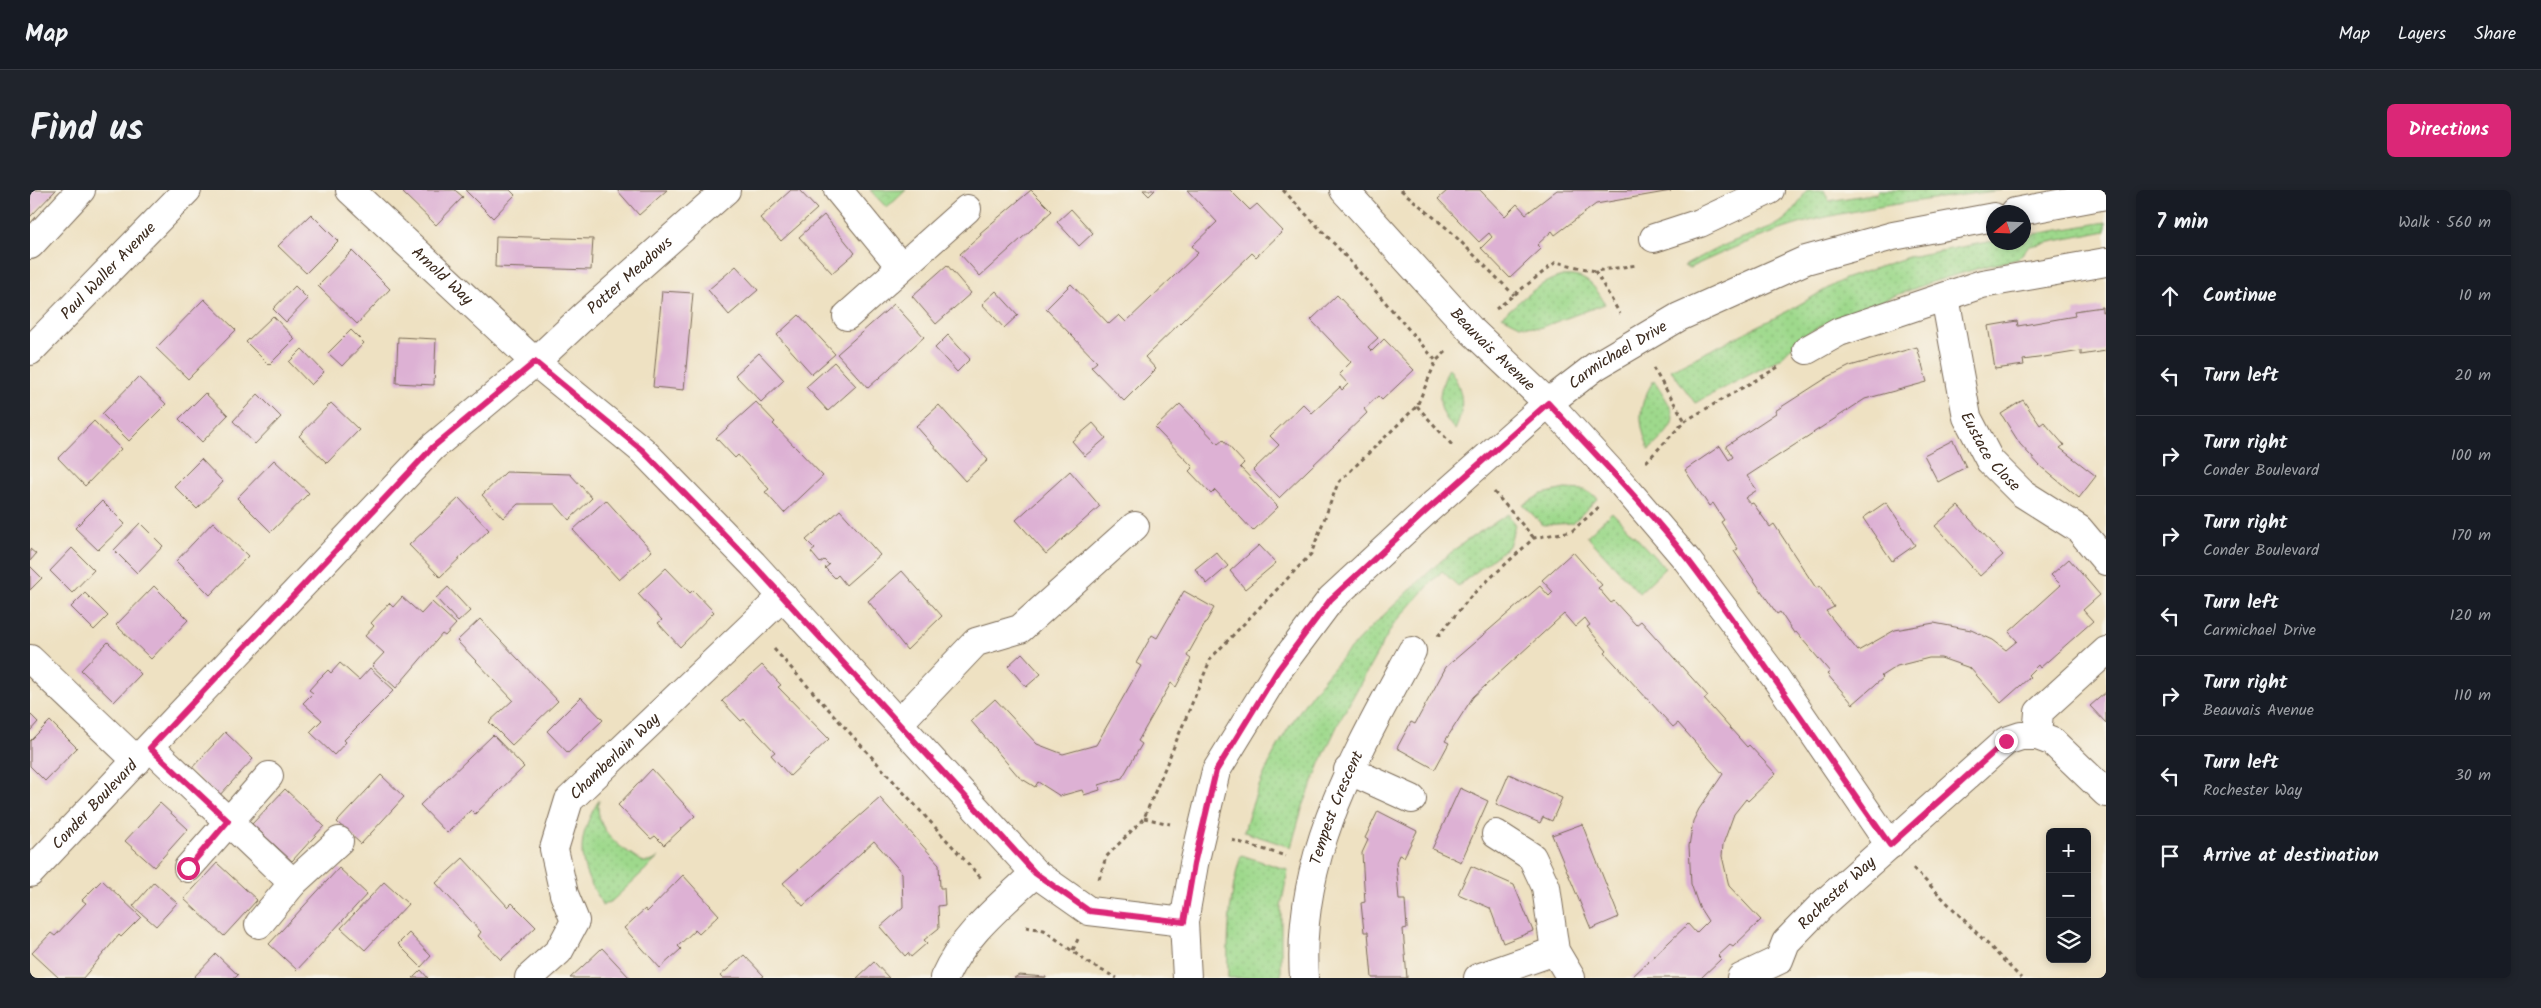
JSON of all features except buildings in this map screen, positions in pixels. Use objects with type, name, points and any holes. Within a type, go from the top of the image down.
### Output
[{"type":"street","points":[[30,244],[81,190]]},
{"type":"street","name":"Paul Waller Avenue","points":[[30,351],[187,190]]},
{"type":"street","name":"Arnold Way","points":[[350,190],[535,362]]},
{"type":"street","name":"Potter Meadows","points":[[535,362],[726,190]]},
{"type":"street","points":[[838,190],[901,267]]},
{"type":"street","name":"Beauvais Avenue","points":[[1344,190],[1471,330],[1548,403],[1624,485],[1688,560],[1775,677],[1890,845]]},
{"type":"street","points":[[1654,238],[1700,223],[1770,190]]},
{"type":"street","points":[[2031,209],[2106,195]]},
{"type":"street","points":[[847,316],[967,209]]},
{"type":"street","name":"Carmichael Drive","points":[[1187,978],[1184,922],[1194,864],[1216,771],[1282,663],[1331,599],[1425,512],[1548,403],[1596,366],[1679,317],[1806,260],[1894,236],[1986,219]]},
{"type":"street","points":[[1807,350],[1839,332],[1982,284],[2106,262]]},
{"type":"street","name":"Eustace Close","points":[[1945,297],[1967,417],[1990,461],[2022,493],[2080,529],[2106,562]]},
{"type":"street","points":[[535,362],[642,450],[783,596],[1035,873],[1089,911],[1184,922]]},
{"type":"street","name":"Conder Boulevard","points":[[30,873],[433,447],[535,362]]},
{"type":"street","points":[[899,723],[976,642],[1020,629],[1135,526]]},
{"type":"street","name":"Chamberlain Way","points":[[529,978],[559,951],[575,921],[564,894],[554,849],[569,800],[783,596]]},
{"type":"street","name":"Tempest Crescent","points":[[1304,978],[1302,949],[1314,864],[1348,770],[1412,651]]},
{"type":"street","points":[[2106,651],[2039,712],[2037,736],[2053,742],[2106,793]]},
{"type":"street","points":[[30,659],[228,821],[293,883]]},
{"type":"street","name":"Rochester Way","points":[[1741,978],[1782,969],[1786,942],[1822,905],[2006,741],[2022,736],[2037,736]]},
{"type":"street","points":[[1348,770],[1412,799]]},
{"type":"street","points":[[188,868],[269,776]]},
{"type":"street","points":[[1496,834],[1532,857],[1546,887],[1555,951],[1571,978]]},
{"type":"street","points":[[260,924],[293,883],[339,841]]},
{"type":"street","points":[[944,978],[954,955],[1003,903],[1035,873]]},
{"type":"street","points":[[1478,978],[1555,951]]},
{"type":"path","points":[[1283,190],[1341,251],[1436,361]]},
{"type":"path","points":[[1401,190],[1449,230],[1514,296]]},
{"type":"path","points":[[753,625],[1024,926],[1044,930],[1091,965],[1117,978]]},
{"type":"path","points":[[1890,845],[2021,978]]},
{"type":"green space","points":[[870,190],[906,190],[887,208]]},
{"type":"green space","points":[[1824,190],[1829,201],[1877,193],[1878,190],[2002,190],[1886,206],[1817,219],[1768,234],[1689,268],[1684,266],[1720,247],[1781,222],[1798,205],[1806,191]]},
{"type":"green space","points":[[2106,222],[2106,231],[2031,246],[2031,235]]},
{"type":"green space","points":[[1986,242],[1986,250],[2026,250],[2017,259],[1932,282],[1840,316],[1802,336],[1780,359],[1695,403],[1671,370],[1788,311],[1844,279],[1908,257]]},
{"type":"green space","points":[[1563,276],[1577,277],[1588,282],[1597,291],[1605,304],[1539,328],[1520,325],[1502,316],[1538,287]]},
{"type":"green space","points":[[1449,368],[1460,391],[1462,406],[1455,430],[1444,415],[1440,400],[1440,393]]},
{"type":"green space","points":[[1654,380],[1668,402],[1673,417],[1672,424],[1667,431],[1649,450],[1641,422],[1641,414],[1644,398]]},
{"type":"green space","points":[[1565,489],[1585,490],[1598,498],[1573,523],[1543,525],[1523,505],[1542,494]]},
{"type":"green space","points":[[1612,512],[1665,568],[1639,593],[1587,536]]},
{"type":"green space","points":[[1508,514],[1515,525],[1509,546],[1458,586],[1442,571],[1393,625],[1340,720],[1321,761],[1302,809],[1291,847],[1244,832],[1255,796],[1269,763],[1286,732],[1327,675],[1377,622],[1441,561],[1454,550]]},
{"type":"green space","points":[[599,800],[599,817],[606,832],[617,844],[644,862],[651,862],[659,857],[613,900],[602,906],[585,871],[582,850],[585,829]]},
{"type":"green space","points":[[1241,855],[1288,870],[1281,907],[1281,978],[1228,978],[1230,916],[1234,885]]},
{"type":"route","points":[[188,868],[228,821],[150,748],[433,447],[535,362],[581,402],[642,450],[753,564],[1035,873],[1089,911],[1184,922],[1194,864],[1216,771],[1256,704],[1302,635],[1331,599],[1425,512],[1548,403],[1624,485],[1688,560],[1775,677],[1890,845],[2006,741]]}]
